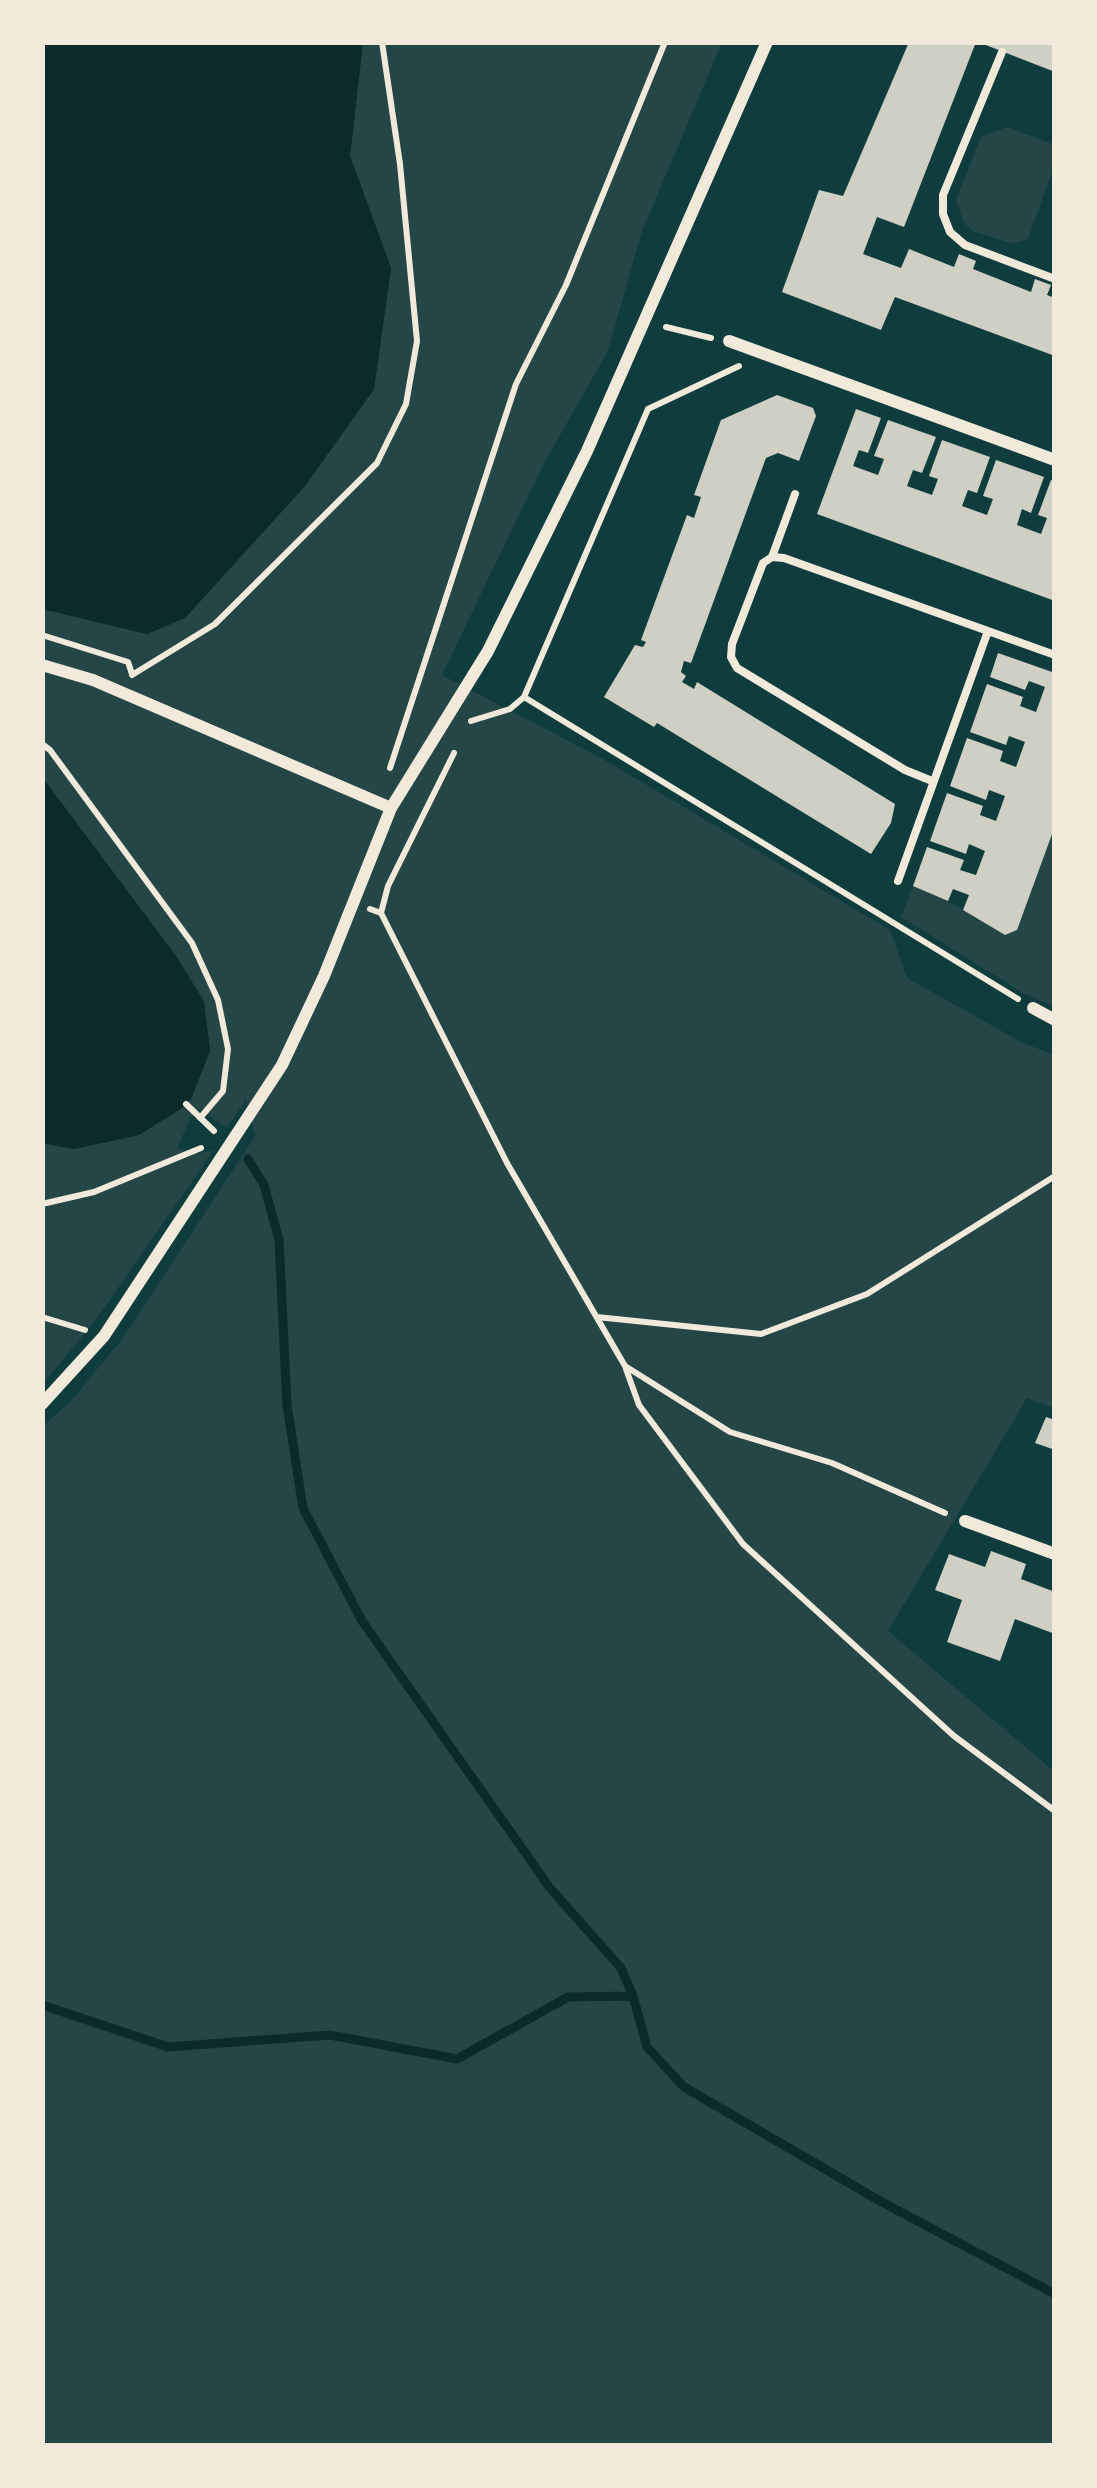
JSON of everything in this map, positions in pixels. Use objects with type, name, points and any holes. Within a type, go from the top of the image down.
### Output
[{"type":"street","points":[[42,1404],[104,1336],[282,1065],[391,808],[488,650],[587,452],[767,42]]},
{"type":"street","points":[[729,341],[1055,460]]},
{"type":"street","points":[[42,665],[93,680],[391,808]]},
{"type":"street","points":[[1034,1008],[1055,1019]]},
{"type":"street","points":[[965,1521],[1055,1554]]},
{"type":"lane","points":[[1002,52],[943,195],[943,214],[950,232],[965,245],[1055,279]]},
{"type":"lane","points":[[795,494],[732,644],[731,657],[737,668],[905,770],[932,781]]},
{"type":"lane","points":[[772,557],[1055,655]]},
{"type":"lane","points":[[898,881],[988,631]]},
{"type":"path","points":[[132,675],[215,624],[377,463],[406,404],[417,340],[400,164],[382,42]]},
{"type":"path","points":[[391,808],[390,759],[516,384],[566,285],[665,42]]},
{"type":"path","points":[[646,318],[676,332],[729,341]]},
{"type":"path","points":[[446,712],[467,722],[510,710],[524,697],[648,410],[764,354]]},
{"type":"path","points":[[524,697],[1034,1008]]},
{"type":"path","points":[[459,741],[388,886],[381,913],[507,1163],[625,1366],[639,1405],[743,1544],[955,1736],[1055,1811]]},
{"type":"path","points":[[42,744],[192,943],[218,1000],[228,1049],[223,1091],[200,1118]]},
{"type":"path","points":[[352,903],[381,913]]},
{"type":"path","points":[[186,1104],[229,1147]]},
{"type":"path","points":[[42,1204],[94,1192],[197,1148],[229,1147]]},
{"type":"path","points":[[596,1317],[761,1334],[867,1294],[1055,1176]]},
{"type":"path","points":[[42,1317],[104,1336]]},
{"type":"path","points":[[625,1366],[730,1432],[832,1463],[965,1521]]},
{"type":"shaded area","points":[[42,42],[363,42],[350,156],[391,268],[374,389],[305,486],[185,618],[147,634],[42,609]]},
{"type":"shaded area","points":[[363,42],[722,42],[641,234],[608,351],[543,465],[442,675],[603,759],[890,930],[907,978],[1023,1043],[1055,1055],[1055,1404],[1053,1408],[1027,1398],[888,1631],[1055,1772],[1055,2446],[42,2446],[42,1427],[70,1402],[123,1338],[255,1136],[246,1100],[227,1128],[200,1109],[191,1117],[177,1148],[195,1154],[214,1150],[95,1321],[42,1385],[42,1143],[74,1149],[139,1135],[191,1099],[210,1050],[204,1001],[176,956],[42,777],[42,609],[147,634],[185,618],[305,486],[374,389],[391,268],[350,156]]},
{"type":"shaded area","points":[[1007,127],[1055,145],[1055,163],[1028,239],[1013,244],[973,231],[964,223],[956,200],[981,137]]},
{"type":"shaded area","points":[[42,777],[176,956],[204,1002],[210,1051],[191,1099],[182,1108],[139,1135],[74,1149],[42,1143]]},
{"type":"shaded area","points":[[1055,826],[1055,1007],[1023,993],[901,917],[913,886],[1005,935],[1017,930]]},
{"type":"building","points":[[909,42],[976,42],[904,227],[877,217],[863,254],[901,268],[909,249],[954,267],[959,254],[976,261],[973,269],[1031,292],[1035,279],[1051,285],[1047,295],[1055,298],[1055,356],[895,297],[881,330],[782,292],[819,190],[843,196]]},
{"type":"building","points":[[978,42],[1055,42],[1055,72]]},
{"type":"building","points":[[777,395],[813,408],[816,416],[799,461],[778,453],[766,458],[691,663],[684,661],[682,682],[694,689],[697,682],[895,804],[891,823],[871,854],[657,723],[654,727],[604,697],[635,645],[643,647],[646,642],[641,640],[687,515],[694,518],[701,497],[694,495],[721,420]]},
{"type":"building","points":[[856,409],[881,418],[868,453],[859,450],[853,466],[878,475],[884,459],[874,456],[888,420],[936,437],[922,473],[913,470],[907,486],[932,495],[938,479],[929,476],[942,440],[990,457],[977,493],[968,490],[962,506],[987,515],[993,499],[983,496],[996,460],[1044,477],[1031,513],[1022,509],[1017,525],[1041,534],[1047,518],[1038,515],[1051,480],[1055,481],[1055,601],[817,514]]},
{"type":"building","points":[[998,653],[1055,673],[1055,826],[1017,930],[1005,935],[963,910],[969,895],[953,889],[948,901],[913,886],[927,847],[964,860],[960,870],[976,875],[985,851],[969,844],[966,854],[930,841],[947,793],[983,806],[980,815],[996,821],[1005,796],[989,790],[986,800],[950,786],[967,738],[1003,751],[1000,761],[1016,767],[1025,742],[1009,736],[1006,745],[970,732],[987,684],[1023,697],[1020,706],[1036,712],[1045,687],[1029,681],[1025,690],[990,677]]},
{"type":"building","points":[[1046,1417],[1055,1420],[1055,1450],[1035,1443]]},
{"type":"building","points":[[991,1551],[1026,1564],[1021,1579],[1055,1592],[1055,1634],[1015,1619],[1000,1661],[947,1642],[962,1600],[935,1590],[949,1554],[985,1567]]},
{"type":"waterway","points":[[248,1159],[264,1185],[279,1240],[287,1405],[303,1508],[362,1621],[550,1888],[621,1968],[633,1996]]},
{"type":"waterway","points":[[42,2005],[168,2047],[330,2035],[457,2059],[568,1997],[633,1996],[647,2047],[684,2087],[880,2201],[1055,2294]]}]
